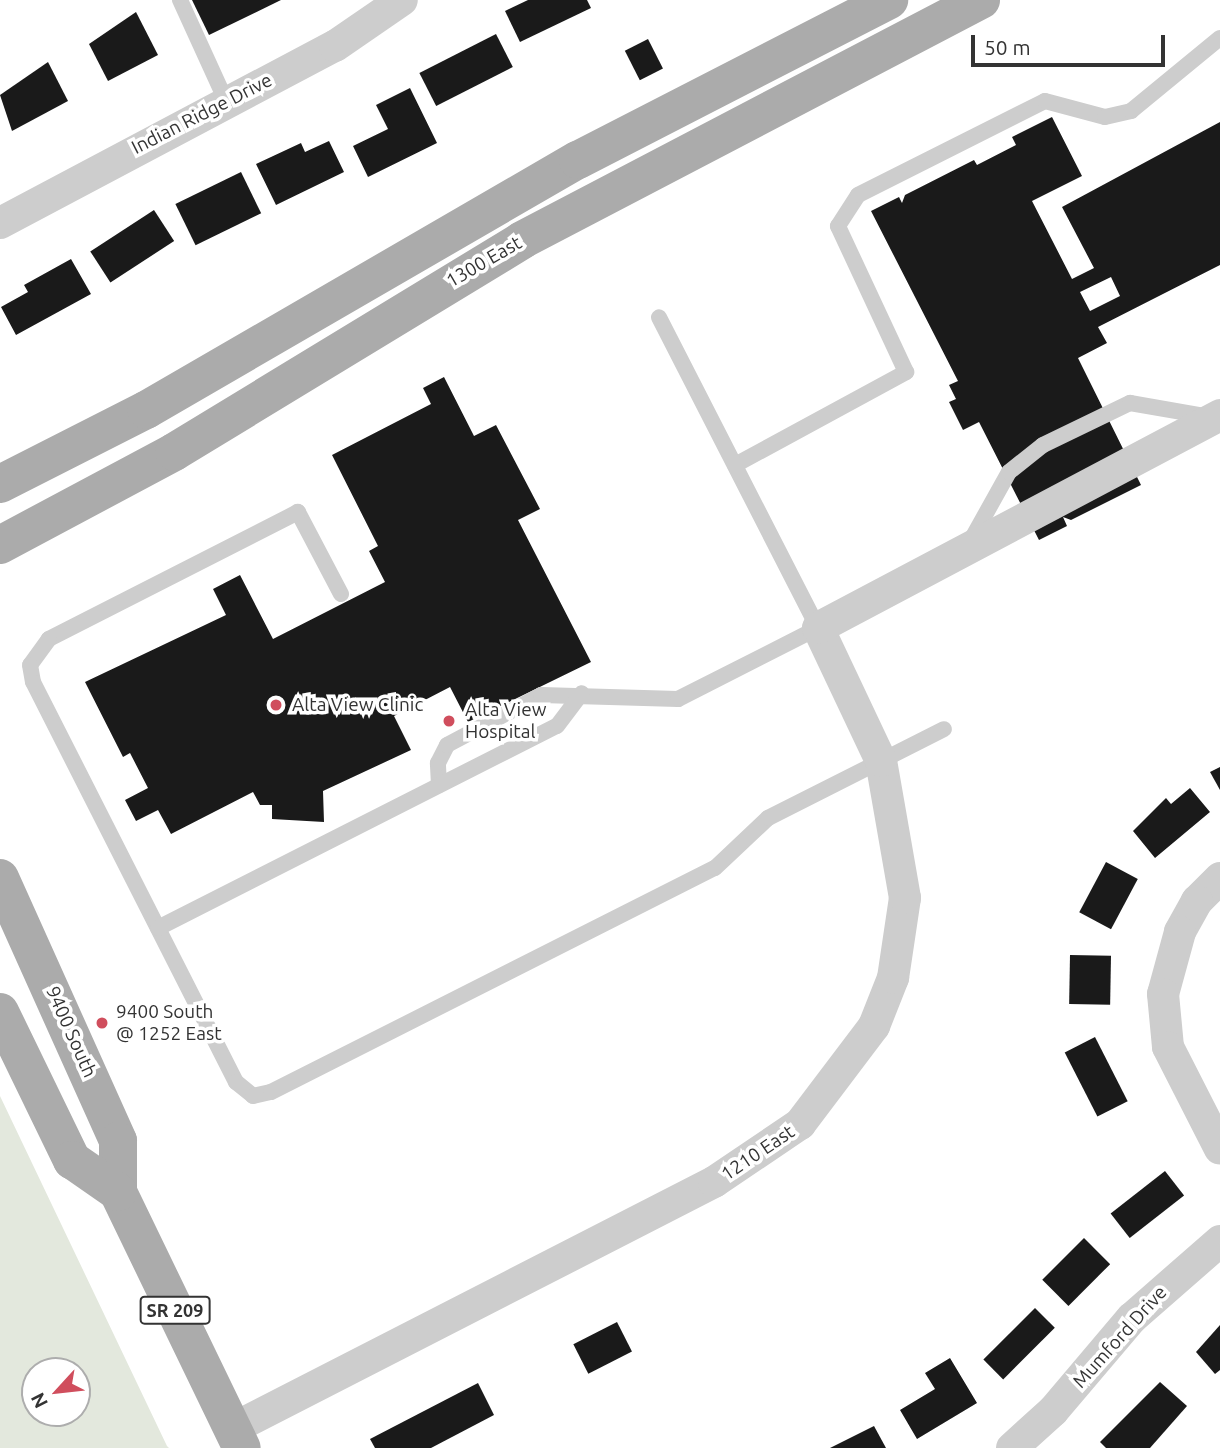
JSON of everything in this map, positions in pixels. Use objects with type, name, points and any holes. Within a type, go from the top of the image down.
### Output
[{"type":"main road","points":[[0,484],[146,410],[578,160],[889,0]]},
{"type":"main road","name":"1300 East","points":[[0,545],[174,452],[341,345],[581,206],[981,0]]},
{"type":"main road","name":"9400 South","points":[[0,878],[118,1140],[118,1192],[237,1438]]},
{"type":"main road","name":"9400 South","points":[[0,1012],[72,1160],[118,1192]]},
{"type":"street","name":"Indian Ridge Drive","points":[[0,223],[226,101],[335,46],[402,0]]},
{"type":"street","points":[[818,628],[1218,417]]},
{"type":"street","name":"1210 East","points":[[237,1438],[714,1182],[800,1124],[860,1051],[884,1002],[899,951],[904,884],[881,761],[818,628]]},
{"type":"street","points":[[1220,878],[1197,901],[1180,932],[1163,994],[1168,1047],[1220,1149]]},
{"type":"street","name":"Mumford Drive","points":[[1022,1445],[1132,1318],[1220,1241]]},
{"type":"lane","points":[[180,0],[226,101]]},
{"type":"lane","points":[[735,465],[906,372],[838,226],[858,195],[1045,101],[1105,117],[1131,111],[1220,38]]},
{"type":"lane","points":[[439,785],[438,763],[454,739],[541,695],[582,693],[678,699],[818,628],[659,317]]},
{"type":"lane","points":[[964,553],[1009,472],[1043,445],[1130,403],[1218,417]]},
{"type":"lane","points":[[341,594],[298,512],[49,639],[32,656],[33,682],[236,1082],[253,1096],[265,1095],[715,869],[768,818],[944,729]]},
{"type":"lane","points":[[158,928],[557,726],[582,693]]},
{"type":"shaded area","points":[[0,1096],[167,1446],[169,1448],[0,1448]]},
{"type":"building","points":[[192,0],[281,0],[209,35]]},
{"type":"building","points":[[528,0],[587,0],[591,8],[520,42],[505,11]]},
{"type":"building","points":[[136,12],[158,55],[108,81],[89,44]]},
{"type":"building","points":[[496,34],[513,67],[436,106],[419,73]]},
{"type":"building","points":[[648,39],[663,68],[640,80],[625,51]]},
{"type":"building","points":[[48,62],[68,101],[12,131],[0,95]]},
{"type":"building","points":[[410,88],[437,143],[368,177],[353,146],[388,129],[376,105]]},
{"type":"building","points":[[1052,117],[1082,176],[1032,201],[1072,279],[1094,268],[1062,207],[1220,122],[1220,265],[1098,327],[1107,343],[1078,358],[1141,485],[1071,520],[1063,517],[1067,526],[1039,540],[979,422],[963,430],[949,402],[956,399],[949,385],[958,381],[871,211],[899,197],[902,203],[905,195],[974,160],[977,165],[1016,145],[1012,137]],"holes":[[[1111,277],[1120,296],[1090,311],[1080,292]]]},
{"type":"building","points":[[329,141],[344,172],[276,205],[256,164],[301,143],[305,152]]},
{"type":"building","points":[[241,172],[261,213],[196,245],[175,204]]},
{"type":"building","points":[[154,210],[174,241],[110,282],[90,251]]},
{"type":"building","points":[[71,259],[91,294],[16,335],[1,307],[28,292],[24,285]]},
{"type":"building","points":[[444,377],[474,436],[496,425],[540,509],[518,520],[591,662],[468,722],[450,687],[394,716],[411,750],[323,791],[324,822],[272,819],[272,805],[260,805],[253,792],[171,834],[158,810],[136,821],[125,800],[148,788],[130,753],[123,757],[85,682],[226,615],[213,589],[240,575],[273,639],[385,582],[369,551],[378,546],[332,455],[431,404],[423,388]]},
{"type":"building","points":[[1220,767],[1220,790],[1210,772]]},
{"type":"building","points":[[1190,788],[1210,812],[1155,858],[1133,831],[1166,798],[1171,804]]},
{"type":"building","points":[[1106,862],[1138,879],[1111,929],[1079,912]]},
{"type":"building","points":[[1070,955],[1111,956],[1110,1005],[1069,1004]]},
{"type":"building","points":[[1095,1037],[1128,1101],[1097,1117],[1065,1052]]},
{"type":"building","points":[[1165,1171],[1184,1195],[1130,1238],[1111,1213]]},
{"type":"building","points":[[1084,1238],[1110,1264],[1068,1306],[1042,1280]]},
{"type":"building","points":[[1035,1308],[1055,1328],[1003,1379],[983,1360]]},
{"type":"building","points":[[617,1322],[632,1351],[588,1374],[573,1344]]},
{"type":"building","points":[[1220,1325],[1220,1370],[1215,1374],[1196,1352]]},
{"type":"building","points":[[950,1358],[977,1403],[917,1439],[900,1410],[935,1389],[925,1373]]},
{"type":"building","points":[[1160,1382],[1187,1406],[1150,1448],[1106,1448],[1100,1442]]},
{"type":"building","points":[[478,1383],[494,1415],[431,1448],[375,1448],[370,1439]]},
{"type":"building","points":[[874,1426],[886,1448],[830,1448]]},
{"type":"place","name":"Alta View Clinic","points":[[276,705]]},
{"type":"place","name":"Alta View Hospital","points":[[449,721]]},
{"type":"place","name":"9400 South @ 1252 East","points":[[102,1023]]}]
